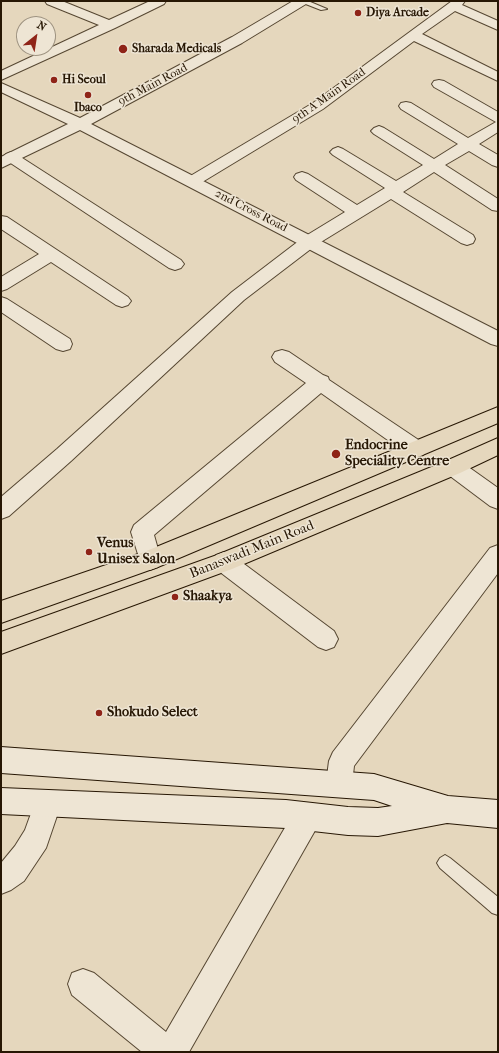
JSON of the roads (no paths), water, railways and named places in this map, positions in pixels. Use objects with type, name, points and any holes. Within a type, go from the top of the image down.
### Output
[{"type":"main road","name":"Banaswadi Main Road","points":[[1,612],[150,560],[498,415]]},
{"type":"main road","name":"Banaswadi Main Road","points":[[1,643],[224,562],[497,448]]},
{"type":"street","points":[[51,1],[110,25]]},
{"type":"street","points":[[2,77],[160,1]]},
{"type":"street","name":"9th Main Road","points":[[6,160],[87,121],[238,40],[301,1]]},
{"type":"street","points":[[457,4],[498,26]]},
{"type":"street","name":"9th A Main Road","points":[[199,177],[318,106],[457,4]]},
{"type":"street","points":[[413,35],[498,77]]},
{"type":"street","name":"2nd Cross Road","points":[[2,77],[318,237],[498,339]]},
{"type":"street","points":[[439,84],[498,118]]},
{"type":"street","points":[[406,106],[498,162]]},
{"type":"street","points":[[1,510],[64,455],[238,296],[318,237],[498,126]]},
{"type":"street","points":[[379,130],[498,206]]},
{"type":"street","points":[[338,152],[467,239]]},
{"type":"street","points":[[6,160],[175,264]]},
{"type":"street","points":[[302,177],[358,213]]},
{"type":"street","points":[[1,221],[122,301]]},
{"type":"street","name":"2nd Cross Road","points":[[318,237],[350,245],[498,322]]},
{"type":"street","points":[[1,285],[51,254]]},
{"type":"street","points":[[1,303],[63,344]]},
{"type":"street","points":[[282,357],[321,382],[416,449]]},
{"type":"street","points":[[150,560],[142,532],[321,382]]},
{"type":"street","points":[[453,467],[498,500]]},
{"type":"street","points":[[340,784],[342,762],[498,555]]},
{"type":"street","points":[[224,562],[326,639]]},
{"type":"street","points":[[1,760],[340,784],[374,788],[448,810],[498,814]]},
{"type":"street","points":[[1,801],[278,813],[348,821],[378,822],[448,810]]},
{"type":"street","points":[[1,880],[14,871],[25,856],[36,838],[48,804]]},
{"type":"street","points":[[172,1052],[307,816]]},
{"type":"street","points":[[83,984],[166,1052]]},
{"type":"lane","points":[[301,1],[323,9]]},
{"type":"lane","points":[[445,863],[498,907]]},
{"type":"place","name":"Diya Arcade","points":[[358,13]]},
{"type":"place","name":"Sharada Medicals","points":[[123,49]]},
{"type":"place","name":"Hi Seoul","points":[[54,80]]},
{"type":"place","name":"Ibaco","points":[[88,95]]},
{"type":"place","name":"Endocrine Speciality Centre","points":[[336,454]]},
{"type":"place","name":"Venus Unisex Salon","points":[[89,552]]},
{"type":"place","name":"Shaakya","points":[[175,597]]},
{"type":"place","name":"Shokudo Select","points":[[99,713]]}]
